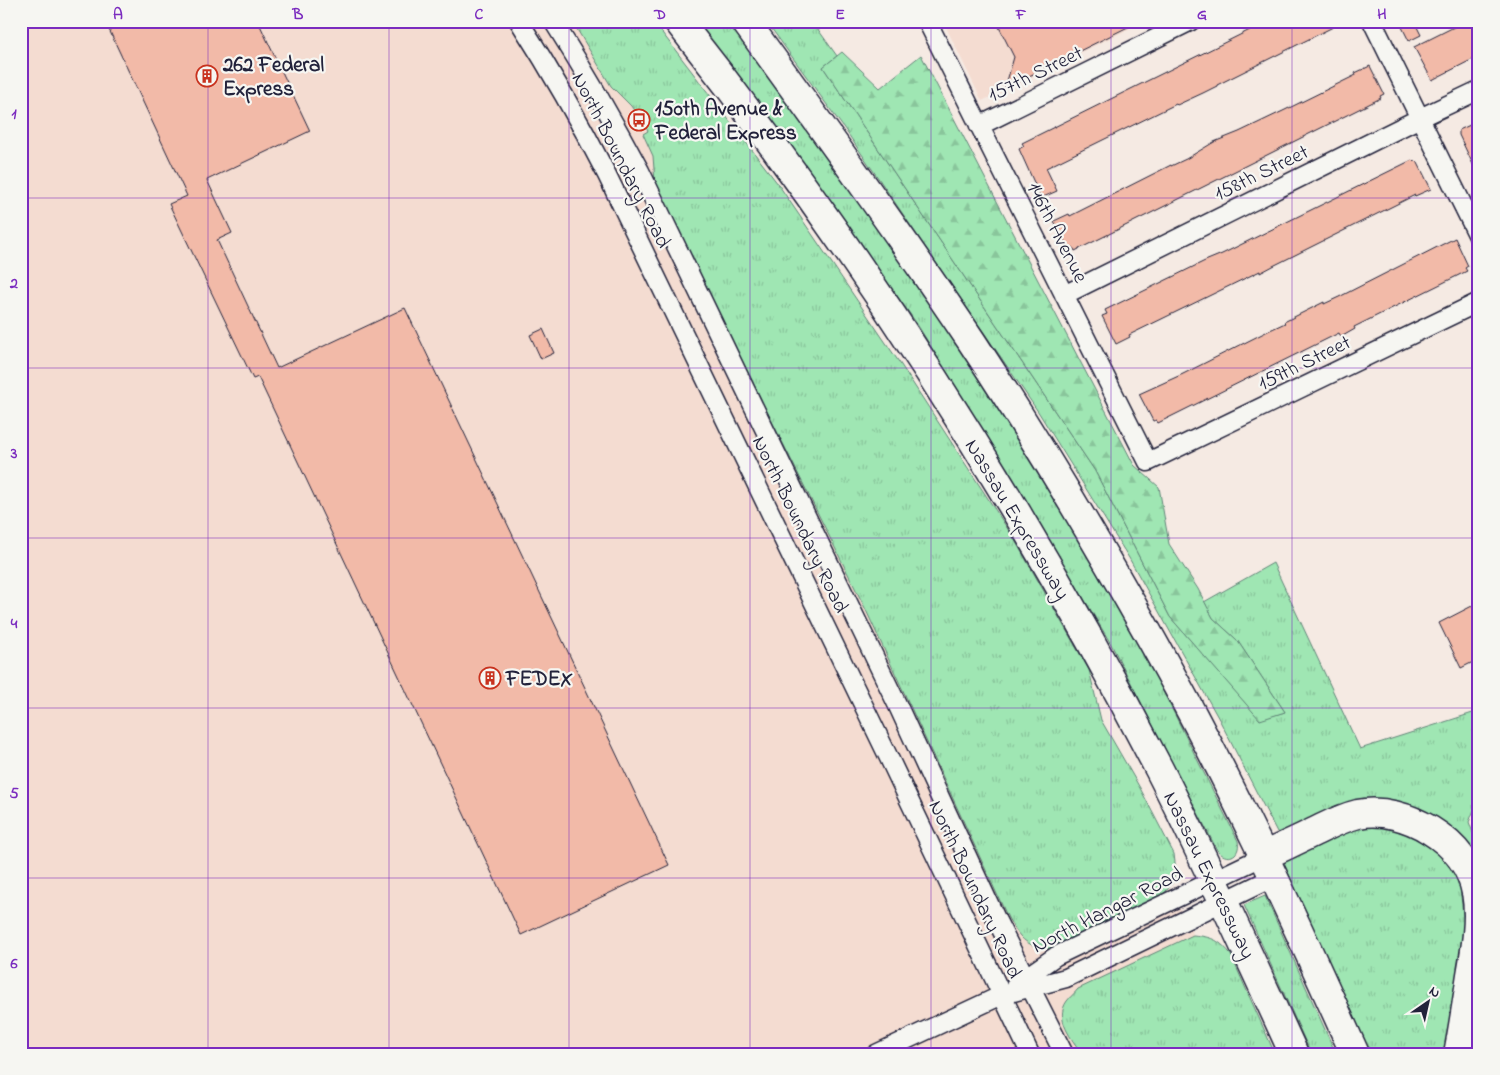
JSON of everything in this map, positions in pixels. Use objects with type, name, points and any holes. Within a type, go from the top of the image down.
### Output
[{"type":"highway","name":"Nassau Expressway","points":[[678,21],[753,119],[888,310],[968,434],[1038,550],[1158,768],[1219,891],[1294,1054]]},
{"type":"highway","points":[[744,21],[838,149],[972,342],[1096,542],[1154,644],[1214,757],[1269,866],[1355,1054]]},
{"type":"highway","points":[[1269,866],[1342,819],[1359,814],[1376,813],[1406,818],[1422,824],[1448,843],[1468,869],[1474,882],[1479,909],[1477,938],[1458,1054]]},
{"type":"street","name":"North Boundary Road","points":[[519,21],[551,71],[607,175],[881,740],[1030,1054]]},
{"type":"street","name":"North Boundary Road","points":[[553,21],[601,100],[640,171],[897,704],[993,913],[1064,1054]]},
{"type":"street","name":"146th Avenue","points":[[928,21],[1148,462]]},
{"type":"street","name":"157th Street","points":[[979,126],[1191,21]]},
{"type":"street","points":[[1372,21],[1479,238]]},
{"type":"street","name":"158th Street","points":[[1064,295],[1479,90]]},
{"type":"street","name":"159th Street","points":[[1148,462],[1479,302]]},
{"type":"street","name":"North Hangar Road","points":[[1028,982],[1066,978],[1219,891],[1269,866]]},
{"type":"street","name":"North Hangar Road","points":[[876,1054],[1028,982],[1056,956],[1219,891]]},
{"type":"shaded area","points":[[21,21],[624,21],[1142,832],[1201,950],[1247,1054],[21,1054]]},
{"type":"shaded area","points":[[943,21],[1145,21],[982,101]]},
{"type":"green space","points":[[572,21],[653,21],[778,184],[901,365],[1013,537],[1089,670],[1101,720],[1140,788],[1174,854],[1176,871],[1172,883],[1164,894],[1054,949],[1037,947],[1026,941],[1017,932],[1008,918],[865,608],[655,182],[653,156],[643,134],[648,131],[631,106],[611,86]]},
{"type":"green space","points":[[696,21],[731,21],[846,178],[989,389],[1059,504],[1142,649],[1238,841],[1237,851],[1232,856],[1224,856],[1217,850],[1111,644],[994,448],[915,321],[755,97]]},
{"type":"green space","points":[[766,21],[812,21],[837,56],[823,67],[1095,471],[1170,617],[1260,719],[1285,712],[1237,640],[1213,618],[1204,602],[1273,563],[1360,749],[1479,711],[1479,808],[1474,810],[1469,822],[1479,845],[1479,870],[1385,801],[1280,835],[1277,832],[1220,721],[1129,558],[1039,413],[846,131]]},
{"type":"green space","points":[[842,52],[880,88],[921,55],[1134,465],[1159,487],[1169,544],[1198,589],[1213,618],[1237,640],[1285,712],[1260,720],[1170,617],[1095,471],[823,67]]},
{"type":"green space","points":[[1376,821],[1417,831],[1446,850],[1459,878],[1465,933],[1450,1054],[1370,1054],[1283,861],[1342,831]]},
{"type":"green space","points":[[1265,896],[1336,1054],[1311,1054],[1244,905]]},
{"type":"green space","points":[[1193,935],[1214,940],[1230,953],[1275,1054],[1082,1054],[1069,1035],[1062,1015],[1067,1001],[1078,989]]},
{"type":"building","name":"FEDEX","points":[[105,21],[258,21],[310,131],[207,180],[232,233],[217,240],[277,368],[405,308],[669,865],[521,935],[258,377],[253,379],[169,204],[187,196]]},
{"type":"building","points":[[996,21],[1140,21],[1005,88],[1014,57]]},
{"type":"building","points":[[1268,21],[1345,21],[1203,93],[1176,104],[1046,168],[1057,191],[1041,198],[1019,149],[1024,146],[1022,143]]},
{"type":"building","points":[[1399,21],[1414,21],[1421,35],[1409,41]]},
{"type":"building","points":[[1466,21],[1479,21],[1479,56],[1432,80],[1414,47]]},
{"type":"building","points":[[1370,66],[1384,94],[1380,96],[1381,98],[1075,251],[1073,247],[1069,250],[1054,221],[1069,214],[1070,216],[1186,159],[1214,142],[1239,132],[1356,75],[1355,73]]},
{"type":"building","points":[[1479,121],[1479,177],[1459,135],[1459,130]]},
{"type":"building","points":[[1412,160],[1414,162],[1417,161],[1431,189],[1415,195],[1260,273],[1260,271],[1129,335],[1130,337],[1116,344],[1102,316],[1107,314],[1105,310]]},
{"type":"building","points":[[1455,238],[1468,266],[1465,268],[1467,271],[1354,327],[1355,329],[1341,337],[1339,333],[1158,423],[1156,420],[1153,421],[1139,394],[1183,374],[1324,302],[1324,304],[1339,297]]},
{"type":"building","points":[[543,329],[554,353],[541,359],[530,335]]},
{"type":"building","points":[[1472,606],[1479,619],[1479,659],[1461,668],[1439,623]]},
{"type":"place","name":"262 Federal Express","points":[[207,76]]},
{"type":"place","name":"150th Avenue & Federal Express","points":[[639,120]]},
{"type":"place","name":"FEDEX","points":[[490,678]]}]
